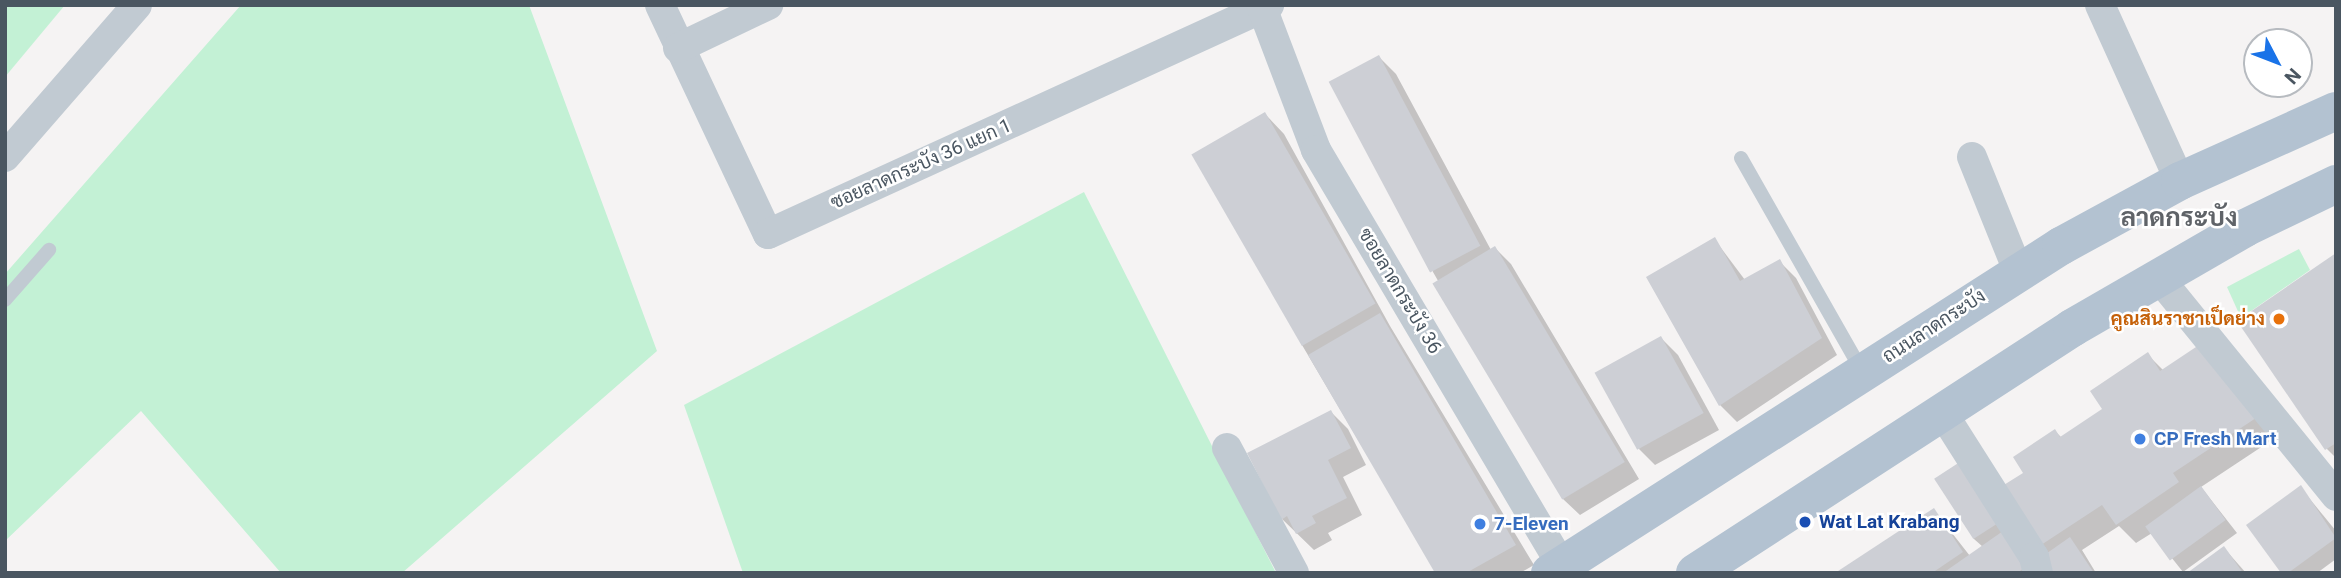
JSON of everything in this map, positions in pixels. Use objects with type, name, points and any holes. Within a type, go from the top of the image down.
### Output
[{"type":"main road","name":"ถนนลาดกระบัง","points":[[1559,570],[2018,271],[2180,181],[2336,111]]},
{"type":"main road","points":[[1695,573],[1942,412],[2159,278],[2245,228],[2334,187]]},
{"type":"street","points":[[5,157],[137,5]]},
{"type":"street","points":[[660,5],[678,48],[768,5]]},
{"type":"street","points":[[2100,5],[2180,181]]},
{"type":"street","name":"ซอยลาดกระบัง 36 แยก 1","points":[[678,48],[768,234],[1264,6]]},
{"type":"street","name":"ซอยลาดกระบัง 36","points":[[1264,6],[1317,149],[1559,570]]},
{"type":"street","points":[[1972,157],[2018,271]]},
{"type":"street","points":[[2159,278],[2336,496]]},
{"type":"street","points":[[1942,412],[2034,557],[2038,573]]},
{"type":"street","points":[[1227,448],[1294,573]]},
{"type":"lane","points":[[1741,158],[1862,372]]},
{"type":"lane","points":[[5,300],[49,250]]},
{"type":"green space","points":[[5,5],[65,5],[5,77]]},
{"type":"green space","points":[[241,5],[529,5],[657,351],[402,573],[281,573],[141,411],[5,541],[5,274]]},
{"type":"green space","points":[[1084,192],[1276,573],[743,573],[684,405]]},
{"type":"green space","points":[[2299,249],[2310,270],[2241,318],[2227,287]]},
{"type":"building","points":[[1379,55],[1480,246],[1430,272],[1329,82]]},
{"type":"building","points":[[1265,112],[1376,303],[1302,346],[1191,154]]},
{"type":"building","points":[[1715,237],[1740,281],[1780,259],[1822,338],[1719,406],[1646,277]]},
{"type":"building","points":[[1495,246],[1625,462],[1562,500],[1432,284]]},
{"type":"building","points":[[2336,253],[2336,443],[2325,450],[2237,321]]},
{"type":"building","points":[[1380,313],[1516,545],[1466,573],[1435,573],[1308,355]]},
{"type":"building","points":[[1661,336],[1704,413],[1637,450],[1595,373]]},
{"type":"building","points":[[2208,339],[2259,416],[2173,473],[2179,482],[2116,525],[2102,505],[2038,547],[1999,488],[2023,473],[2013,457],[2055,429],[2060,437],[2102,409],[2090,391],[2148,352],[2160,371]]},
{"type":"building","points":[[1331,410],[1351,448],[1328,460],[1347,498],[1312,516],[1316,523],[1296,534],[1287,516],[1281,520],[1247,453]]},
{"type":"building","points":[[1966,458],[2005,518],[1973,539],[1934,479]]},
{"type":"building","points":[[2301,485],[2336,538],[2288,573],[2281,573],[2246,525]]},
{"type":"building","points":[[2201,486],[2226,520],[2170,561],[2145,527]]},
{"type":"building","points":[[1934,508],[1963,552],[1932,573],[1835,573]]},
{"type":"building","points":[[2003,531],[2027,566],[2017,573],[1943,573]]},
{"type":"building","points":[[2070,537],[2094,573],[2049,573],[2040,558]]},
{"type":"building","points":[[2224,546],[2243,573],[2187,573]]},
{"type":"place","name":"คูณสินราชาเป็ดย่าง","points":[[2279,319]]},
{"type":"place","name":"CP Fresh Mart","points":[[2140,439]]},
{"type":"place","name":"Wat Lat Krabang","points":[[1805,522]]},
{"type":"place","name":"7-Eleven","points":[[1480,524]]},
{"type":"district","name":"ลาดกระบัง","points":[[2179,218]]}]
